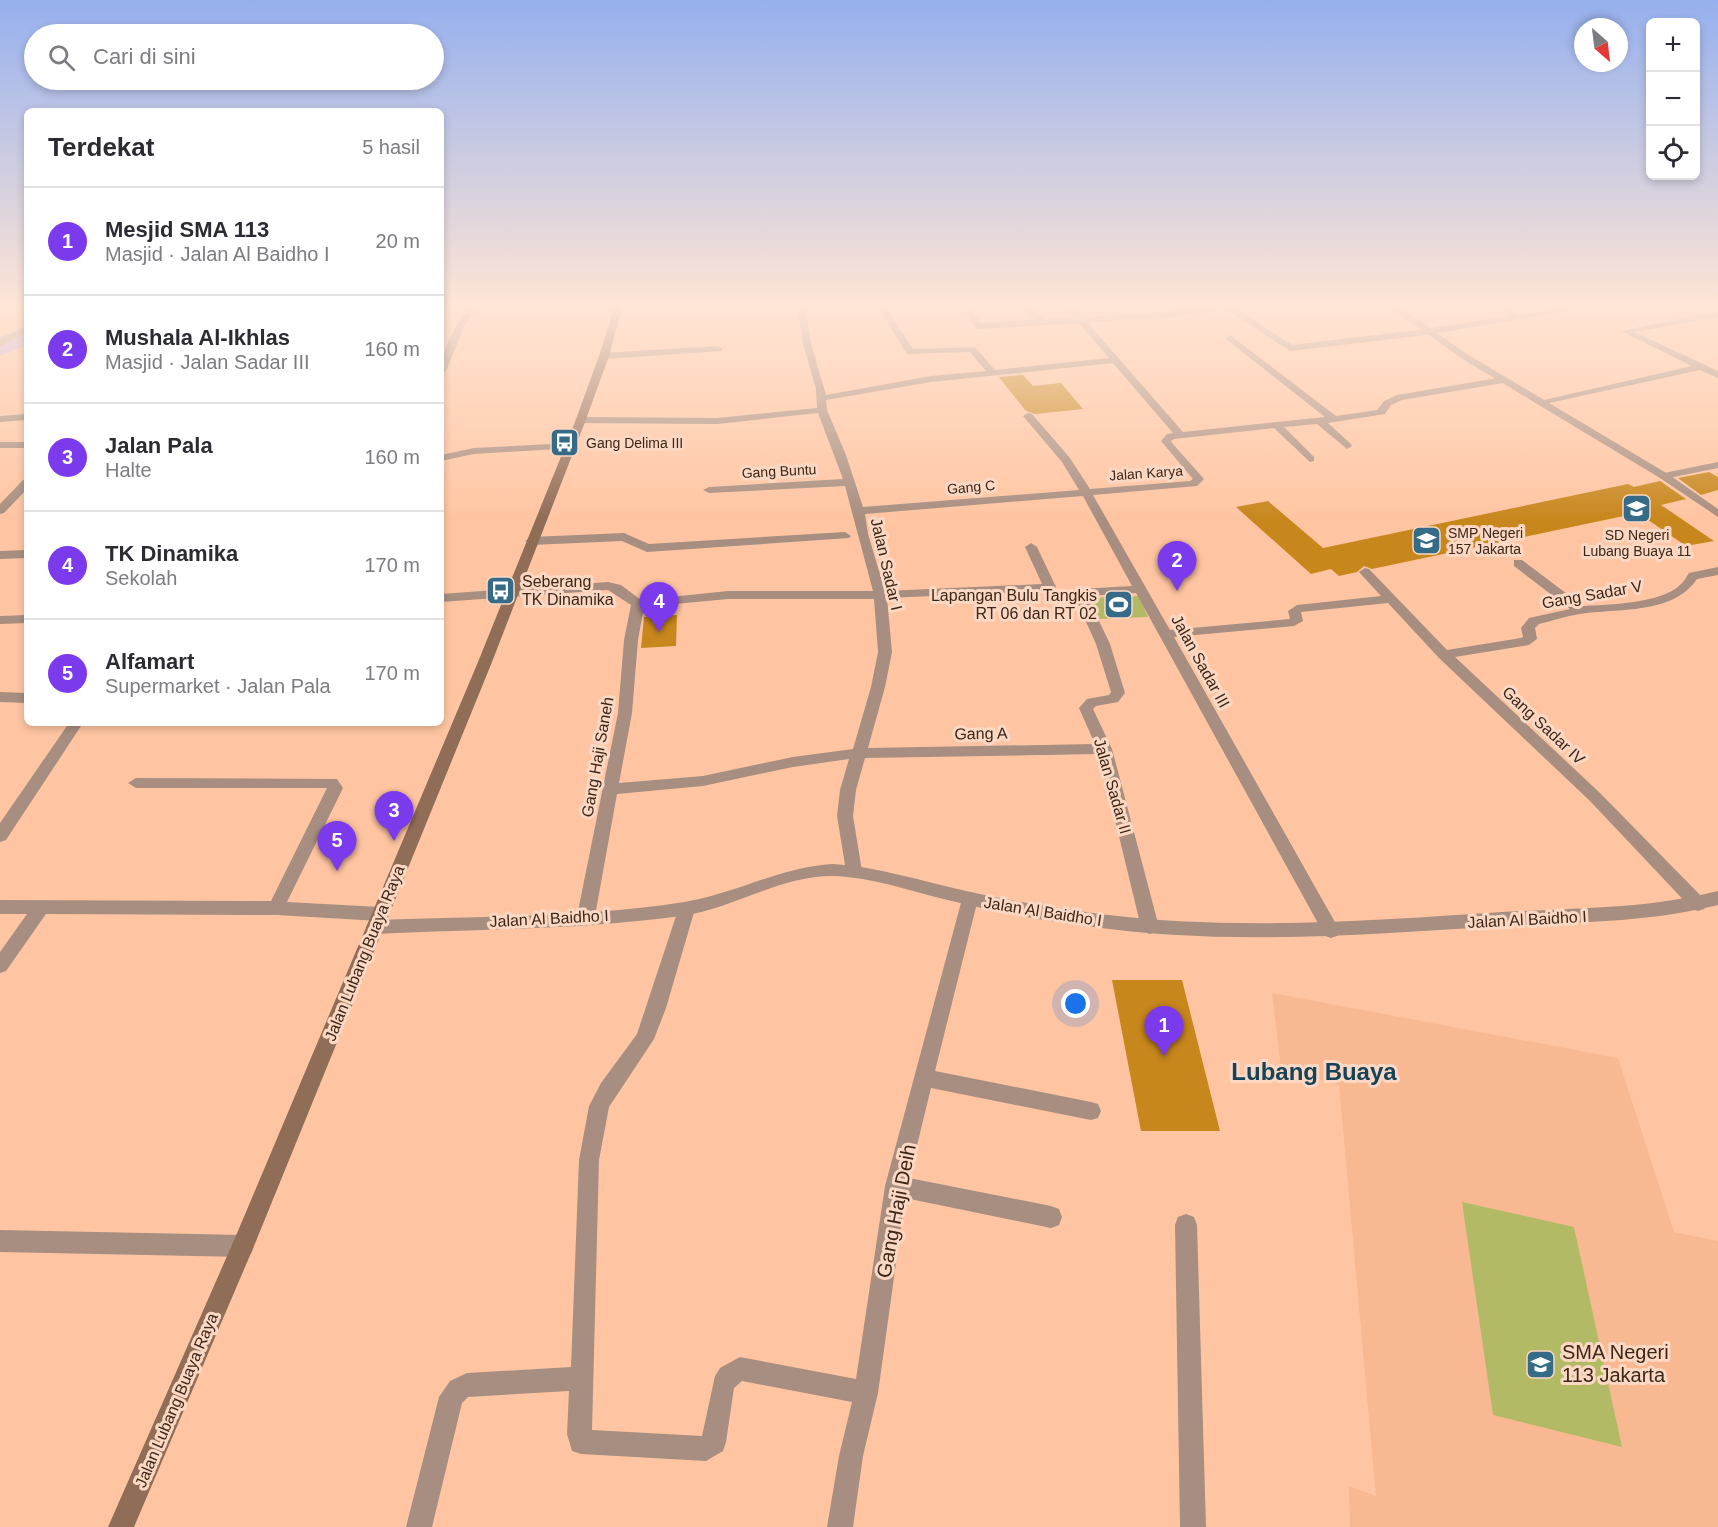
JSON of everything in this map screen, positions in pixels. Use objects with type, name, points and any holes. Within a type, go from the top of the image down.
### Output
[{"type":"main road","name":"Jalan Lubang Buaya Raya","points":[[121,1527],[243,1246],[485,662],[596,376]]},
{"type":"street","name":"Jalan Sadar I","points":[[815,376],[822,404],[859,511],[862,534],[880,595],[885,652],[868,724],[848,790],[845,816],[854,871]]},
{"type":"street","points":[[580,420],[717,421],[822,404],[964,376]]},
{"type":"street","points":[[1129,376],[1180,435],[1335,420],[1381,412],[1387,403],[1400,397],[1503,380]]},
{"type":"street","points":[[1279,376],[1335,420]]},
{"type":"street","points":[[1497,376],[1664,476],[1718,514]]},
{"type":"street","points":[[1540,402],[1658,376]]},
{"type":"street","name":"Jalan Sadar III","points":[[1028,416],[1066,460],[1086,492],[1331,931]]},
{"type":"street","points":[[0,419],[24,417]]},
{"type":"street","points":[[1321,422],[1347,446]]},
{"type":"street","points":[[1277,426],[1310,459]]},
{"type":"street","name":"Jalan Karya","points":[[1086,492],[1198,483],[1199,479],[1166,441],[1171,436],[1180,435]]},
{"type":"street","points":[[0,445],[24,445]]},
{"type":"street","points":[[444,457],[474,451],[570,446]]},
{"type":"street","points":[[1664,476],[1718,465]]},
{"type":"street","name":"Gang Buntu","points":[[709,490],[850,482]]},
{"type":"street","points":[[0,511],[24,485]]},
{"type":"street","name":"Gang C","points":[[859,511],[1086,492]]},
{"type":"street","points":[[531,541],[624,537],[647,548],[845,536]]},
{"type":"street","points":[[444,598],[608,586],[617,588],[638,604],[728,596],[880,595],[1050,587],[1030,547]]},
{"type":"street","points":[[0,555],[24,554]]},
{"type":"street","points":[[1518,563],[1580,610]]},
{"type":"street","name":"Gang Sadar V","points":[[1444,655],[1528,641],[1528,628],[1534,621],[1580,610],[1617,608],[1662,599],[1684,589],[1693,576],[1718,571]]},
{"type":"street","name":"Gang Sadar IV","points":[[1365,572],[1444,655],[1595,797],[1698,904]]},
{"type":"street","name":"Jalan Sadar II","points":[[1140,589],[1079,593],[1103,644],[1118,693],[1113,699],[1092,702],[1086,708],[1105,749],[1150,927]]},
{"type":"street","points":[[1167,634],[1294,622],[1297,621],[1294,611],[1298,609],[1390,599]]},
{"type":"street","name":"Gang Haji Saneh","points":[[586,916],[625,713],[631,640],[638,604]]},
{"type":"street","points":[[0,620],[24,619]]},
{"type":"street","points":[[0,697],[24,698]]},
{"type":"street","points":[[0,836],[74,726]]},
{"type":"street","name":"Gang A","points":[[609,789],[703,781],[793,762],[858,753],[1105,749]]},
{"type":"street","points":[[136,783],[332,783],[335,788],[276,908]]},
{"type":"street","name":"Jalan Al Baidho I","points":[[0,907],[40,909],[276,908],[377,920],[586,916],[686,909],[788,875],[827,870],[854,871],[970,899],[1150,927],[1331,931],[1512,919],[1612,916],[1698,904],[1718,898]]},
{"type":"street","name":"Gang Haji Deih","points":[[840,1527],[851,1456],[866,1393],[896,1186],[970,899]]},
{"type":"street","points":[[0,966],[40,909]]},
{"type":"street","points":[[686,909],[657,1008],[645,1039],[608,1089],[599,1106],[589,1160],[580,1440],[585,1443],[710,1448],[714,1442],[723,1384],[728,1376],[740,1370],[866,1393]]},
{"type":"street","points":[[925,1078],[1091,1111]]},
{"type":"street","points":[[896,1186],[1051,1217]]},
{"type":"street","points":[[1186,1225],[1193,1527]]},
{"type":"street","points":[[0,1241],[243,1246]]},
{"type":"street","points":[[419,1527],[452,1397],[458,1389],[467,1385],[582,1377]]},
{"type":"shaded area","name":"SMA Negeri 113 Jakarta","points":[[1272,993],[1618,1058],[1674,1232],[1718,1241],[1718,1527],[1350,1527],[1349,1486],[1376,1496],[1339,1085],[1281,1068]]},
{"type":"green space","name":"Lapangan Bulu Tangkis RT 06 dan RT 02","points":[[1139,596],[1148,617],[1099,619],[1090,598]]},
{"type":"green space","points":[[1462,1202],[1574,1227],[1622,1447],[1493,1415]]},
{"type":"building","points":[[1024,376],[1033,386],[1061,383],[1083,409],[1035,414],[1026,411],[999,377]]},
{"type":"building","points":[[1709,472],[1718,477],[1718,490],[1701,495],[1678,478]]},
{"type":"building","name":"SMP Negeri 157 Jakarta","points":[[1660,481],[1686,499],[1661,505],[1714,541],[1686,546],[1638,513],[1372,569],[1364,566],[1357,572],[1339,576],[1331,569],[1311,574],[1236,507],[1268,501],[1323,548],[1628,484],[1634,487]]},
{"type":"building","points":[[677,615],[676,646],[641,648],[644,617]]},
{"type":"building","points":[[1112,980],[1182,980],[1220,1131],[1141,1131]]},
{"type":"place","name":"Gang Delima III","points":[[565,443]]},
{"type":"place","name":"SD Negeri Lubang Buaya 11","points":[[1637,508]]},
{"type":"place","name":"SMP Negeri 157 Jakarta","points":[[1427,541]]},
{"type":"place","name":"Seberang TK Dinamika","points":[[501,590]]},
{"type":"place","name":"Mushala Al-Ikhlas","points":[[1177,591]]},
{"type":"place","name":"Lapangan Bulu Tangkis RT 06 dan RT 02","points":[[1118,604]]},
{"type":"place","name":"TK Dinamika","points":[[659,632]]},
{"type":"place","name":"Jalan Pala","points":[[394,841]]},
{"type":"place","name":"Alfamart","points":[[337,871]]},
{"type":"place","name":"Mesjid SMA 113","points":[[1164,1056]]},
{"type":"place","name":"SMA Negeri 113 Jakarta","points":[[1541,1364]]},
{"type":"district","name":"Lubang Buaya","points":[[1314,1072]]}]
